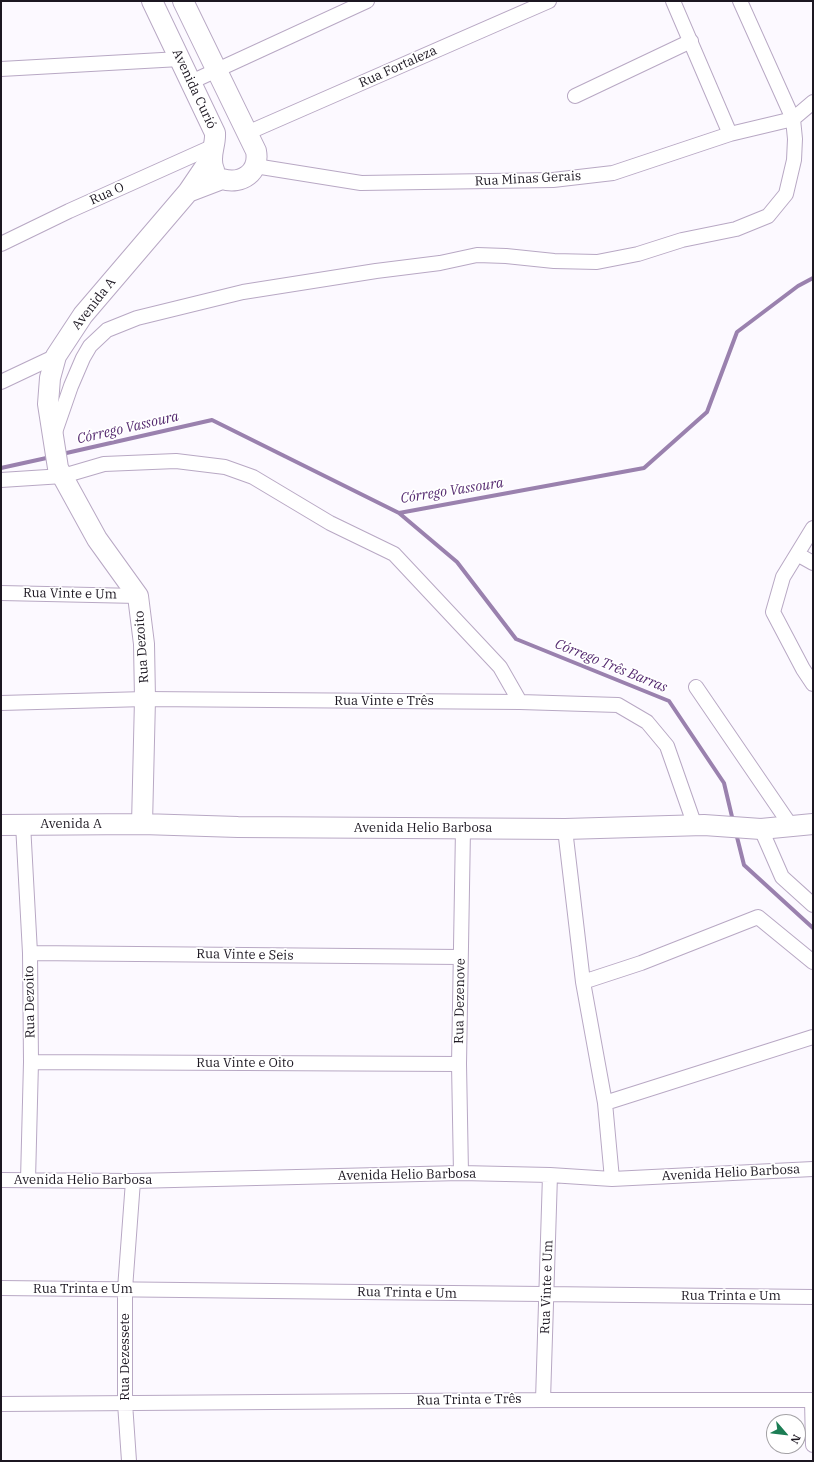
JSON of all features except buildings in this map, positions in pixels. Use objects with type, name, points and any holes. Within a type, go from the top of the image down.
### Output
[{"type":"main road","name":"Avenida Curió","points":[[152,1],[215,134],[212,152],[213,169],[222,178]]},
{"type":"main road","points":[[183,1],[256,151],[258,158],[255,166]]},
{"type":"main road","name":"Avenida A","points":[[61,472],[48,404],[50,378],[56,356],[83,315],[188,192],[212,152]]},
{"type":"main road","name":"Avenida A","points":[[188,192],[222,178],[230,181],[239,180],[250,174],[255,166]]},
{"type":"main road","name":"Rua Dezoito","points":[[61,472],[98,539],[138,596],[144,644],[145,699],[142,824]]},
{"type":"main road","name":"Avenida A","points":[[1,825],[142,824]]},
{"type":"main road","name":"Avenida Helio Barbosa","points":[[142,824],[238,827],[565,829],[700,825],[752,828],[813,824]]},
{"type":"street","points":[[191,82],[367,1]]},
{"type":"street","name":"Rua Fortaleza","points":[[247,133],[549,1]]},
{"type":"street","points":[[673,1],[730,134]]},
{"type":"street","points":[[54,436],[83,358],[90,346],[107,330],[137,318],[243,292],[361,273],[440,263],[477,255],[506,256],[554,261],[597,262],[638,254],[682,240],[736,229],[768,216],[786,194],[794,160],[795,139],[793,119],[740,1]]},
{"type":"street","points":[[575,96],[691,41]]},
{"type":"street","points":[[1,69],[180,59]]},
{"type":"street","points":[[793,119],[813,102]]},
{"type":"street","name":"Rua Minas Gerais","points":[[255,166],[361,183],[553,180],[614,173],[730,134],[793,119]]},
{"type":"street","name":"Rua O","points":[[1,244],[69,211],[212,152]]},
{"type":"street","points":[[1,382],[56,356]]},
{"type":"street","points":[[1,480],[61,472],[104,464],[176,461],[225,467],[253,477],[330,523],[394,554],[500,667],[520,702]]},
{"type":"street","points":[[813,528],[783,577],[773,612],[808,671],[813,684]]},
{"type":"street","points":[[797,554],[813,563]]},
{"type":"street","name":"Rua Vinte e Um","points":[[1,593],[138,596]]},
{"type":"street","points":[[696,687],[791,826]]},
{"type":"street","name":"Rua Vinte e Três","points":[[1,703],[145,699],[520,702],[618,705],[647,722],[667,746],[700,825]]},
{"type":"street","name":"Rua Dezoito","points":[[23,824],[30,953],[31,1062],[28,1180]]},
{"type":"street","points":[[752,828],[782,877],[813,905]]},
{"type":"street","name":"Rua Dezenove","points":[[461,1173],[459,1064],[463,829]]},
{"type":"street","points":[[565,829],[583,982],[604,1103],[612,1179]]},
{"type":"street","points":[[583,982],[641,963],[758,917],[813,962]]},
{"type":"street","name":"Rua Vinte e Seis","points":[[30,953],[460,957]]},
{"type":"street","points":[[604,1103],[813,1037]]},
{"type":"street","name":"Rua Vinte e Oito","points":[[31,1062],[459,1064]]},
{"type":"street","name":"Avenida Helio Barbosa","points":[[1,1180],[133,1181],[461,1173],[550,1175],[612,1179],[813,1169]]},
{"type":"street","name":"Rua Vinte e Um","points":[[543,1400],[550,1175]]},
{"type":"street","name":"Rua Dezessete","points":[[129,1461],[125,1403],[125,1289],[133,1181]]},
{"type":"street","name":"Rua Trinta e Um","points":[[1,1288],[813,1297]]},
{"type":"street","name":"Rua Trinta e Três","points":[[1,1404],[543,1400],[812,1400]]},
{"type":"street","points":[[812,1400],[813,1445]]},
{"type":"waterway","name":"Córrego Vassoura","points":[[399,513],[644,468],[707,412],[737,332],[798,286],[813,278]]},
{"type":"waterway","name":"Córrego Três Barras","points":[[62,454],[212,420],[399,513],[457,562],[516,639],[669,701],[724,783],[733,821]]},
{"type":"waterway","name":"Córrego Vassoura","points":[[1,468],[51,457]]},
{"type":"waterway","name":"Córrego Três Barras","points":[[736,833],[744,865],[813,928]]}]
